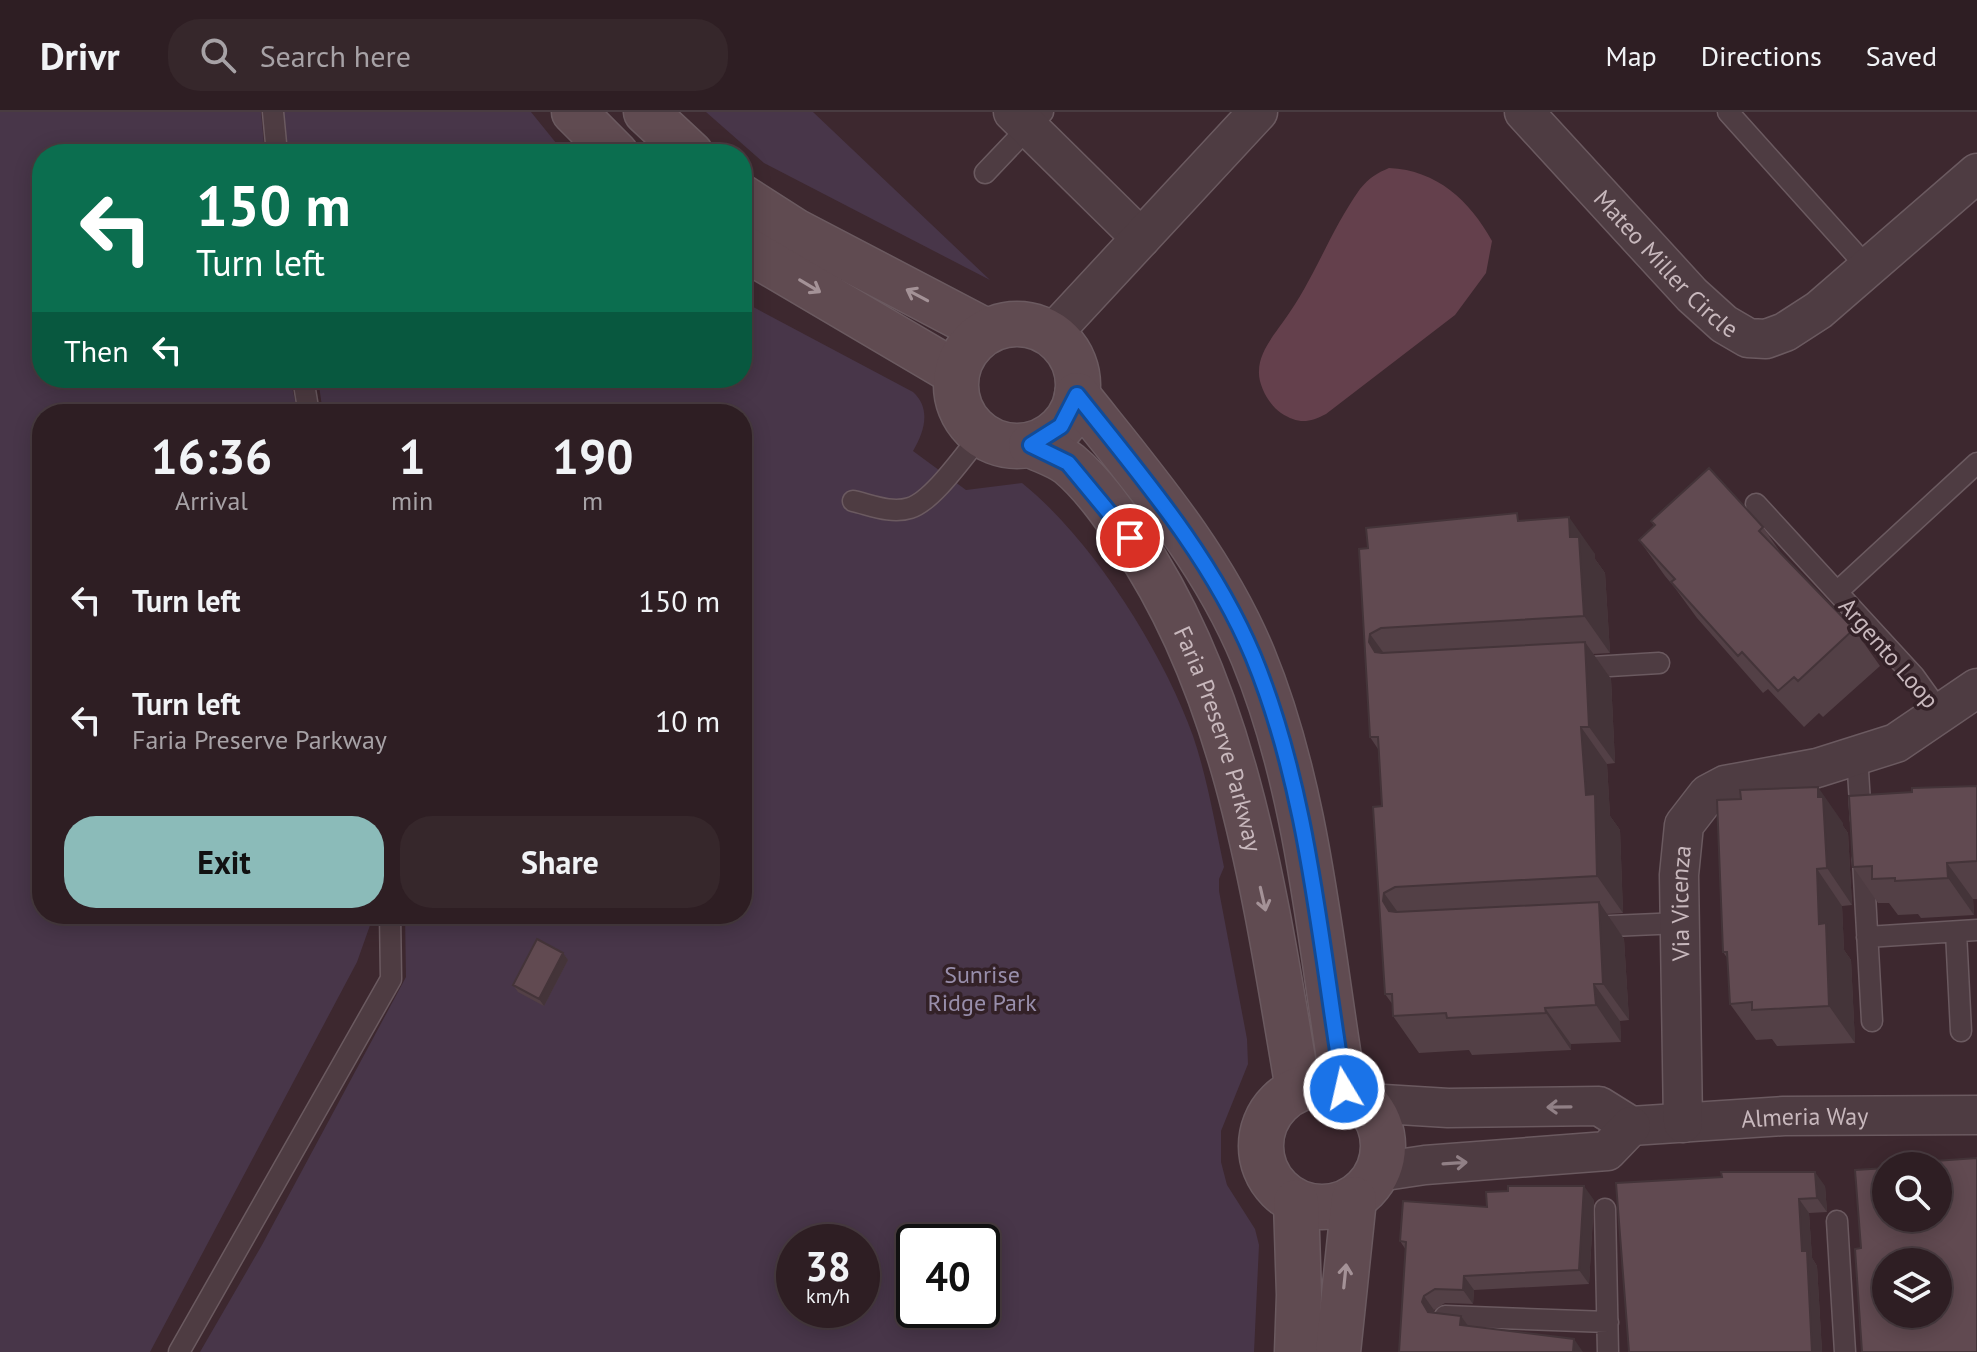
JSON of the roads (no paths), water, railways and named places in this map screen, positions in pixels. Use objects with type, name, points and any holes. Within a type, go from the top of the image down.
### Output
[{"type":"street","points":[[574,112],[606,144]]},
{"type":"street","points":[[646,112],[680,144]]},
{"type":"street","points":[[1052,334],[1258,112]]},
{"type":"street","name":"Mateo Miller Circle","points":[[1524,112],[1692,295],[1724,324],[1748,338],[1766,339],[1785,332],[1819,310],[1977,173]]},
{"type":"street","points":[[1028,117],[1141,238]]},
{"type":"street","points":[[752,203],[795,231],[986,331]]},
{"type":"street","points":[[752,253],[956,373]]},
{"type":"street","points":[[1020,323],[1052,334],[1074,361],[1077,395],[1061,426],[1031,445],[996,443],[981,435],[970,426],[957,401],[956,373],[967,350],[986,331],[1020,323]]},
{"type":"street","points":[[1077,395],[1171,511],[1215,580],[1252,655],[1283,740],[1356,1096],[1383,1136],[1366,1186],[1338,1352]]},
{"type":"street","name":"Faria Preserve Parkway","points":[[1031,445],[1068,463],[1115,516],[1161,583],[1198,660],[1226,742],[1259,882],[1277,960],[1298,1089]]},
{"type":"street","name":"Via Vicenza","points":[[1683,1123],[1680,923],[1684,825],[1708,794],[1725,785],[1817,768],[1896,743],[1942,715],[1977,688]]},
{"type":"street","points":[[1317,1085],[1356,1096],[1448,1108],[1599,1106],[1631,1126],[1607,1151],[1425,1165],[1366,1186],[1335,1206],[1315,1208],[1296,1202],[1279,1191],[1267,1175],[1261,1156],[1262,1136],[1268,1116],[1280,1100],[1298,1089],[1317,1085]]},
{"type":"street","name":"Almeria Way","points":[[1631,1126],[1784,1116],[1977,1115]]},
{"type":"street","points":[[1296,1202],[1297,1352]]},
{"type":"lane","points":[[273,112],[276,144]]},
{"type":"lane","points":[[1728,112],[1868,268]]},
{"type":"lane","points":[[985,173],[1028,117]]},
{"type":"lane","points":[[853,501],[888,510],[911,508],[935,488],[981,435]]},
{"type":"lane","name":"Argento Loop","points":[[1837,592],[1977,463]]},
{"type":"lane","name":"Argento Loop","points":[[1756,504],[1914,676],[1942,715]]},
{"type":"lane","points":[[1549,670],[1659,663]]},
{"type":"lane","points":[[1857,755],[1872,1021]]},
{"type":"lane","points":[[1573,928],[1680,923]]},
{"type":"lane","points":[[179,1352],[391,979],[390,924]]},
{"type":"lane","points":[[1867,937],[1977,930]]},
{"type":"lane","points":[[1956,932],[1961,1031]]},
{"type":"lane","points":[[1605,1209],[1608,1352]]},
{"type":"lane","points":[[1837,1221],[1845,1352]]},
{"type":"lane","points":[[1445,1316],[1608,1322]]},
{"type":"park label","name":"Sunrise Ridge Park","points":[[982,988]]}]
